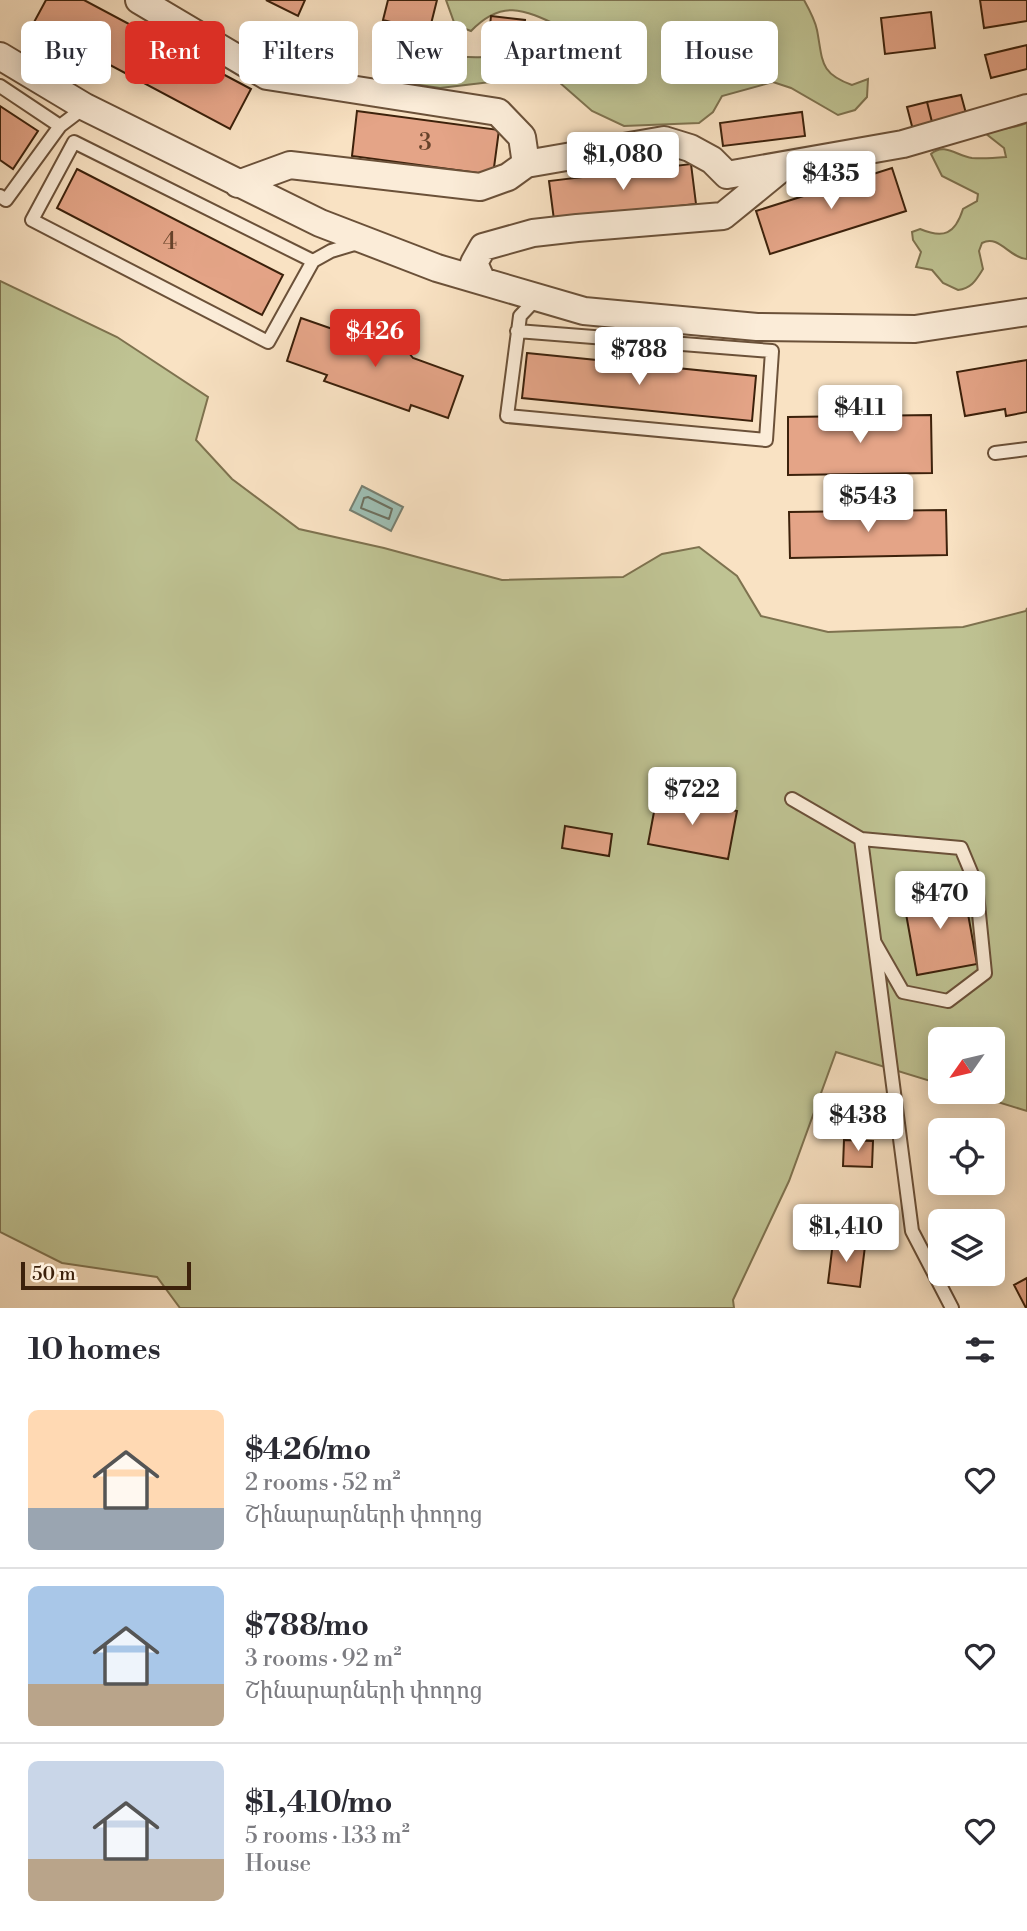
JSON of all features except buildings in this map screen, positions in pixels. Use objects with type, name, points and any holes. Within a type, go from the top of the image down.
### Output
[{"type":"street","points":[[139,0],[267,76],[498,112],[522,137],[526,164]]},
{"type":"street","points":[[0,56],[25,74],[85,107],[320,223],[482,281],[584,311],[757,327],[915,329],[1027,312]]},
{"type":"street","points":[[239,184],[290,165],[480,187],[508,177],[526,164],[664,140],[690,148],[712,160],[727,175],[903,144],[1027,108]]},
{"type":"street","points":[[482,281],[474,263],[483,247],[533,233],[723,216],[785,166]]},
{"type":"lane","points":[[0,86],[60,126]]},
{"type":"lane","points":[[0,196],[6,200],[60,126],[85,107]]},
{"type":"lane","points":[[313,261],[74,142],[32,220],[268,342],[313,261],[331,251],[366,241]]},
{"type":"lane","points":[[517,331],[772,351],[766,440],[508,416],[517,331],[520,316],[538,297]]},
{"type":"lane","points":[[995,453],[1027,449]]},
{"type":"lane","points":[[792,799],[861,839],[961,848],[976,884],[985,973],[948,1001],[903,992],[872,937]]},
{"type":"lane","points":[[861,839],[912,1231],[952,1308]]},
{"type":"green space","points":[[446,0],[804,0],[815,22],[824,65],[833,76],[852,85],[868,79],[867,97],[855,110],[838,115],[791,88],[778,84],[778,21],[661,21],[661,84],[766,84],[722,96],[713,112],[699,123],[624,126],[592,111],[561,84],[647,84],[647,21],[548,21],[513,10],[492,15],[471,31],[467,30],[467,21],[454,21]]},
{"type":"green space","points":[[467,57],[481,57],[481,83],[440,88],[413,84],[467,84]]},
{"type":"green space","points":[[1027,123],[1027,259],[994,242],[982,243],[979,251],[983,269],[976,280],[958,290],[943,283],[932,270],[916,267],[921,252],[913,240],[912,232],[920,229],[936,234],[948,232],[956,224],[963,209],[977,201],[978,194],[942,176],[931,154],[946,149],[972,158],[1006,157],[1004,148],[985,133]]},
{"type":"green space","points":[[0,281],[117,337],[208,397],[196,440],[232,479],[299,529],[384,548],[502,580],[623,577],[662,554],[699,547],[737,576],[761,616],[828,632],[963,627],[1026,611],[1027,608],[1027,1111],[1004,1104],[1005,1027],[928,1027],[928,1080],[836,1052],[789,1181],[733,1300],[734,1308],[180,1308],[157,1277],[62,1263],[0,1232]]},
{"type":"water","points":[[362,486],[403,507],[391,531],[350,510]]}]
